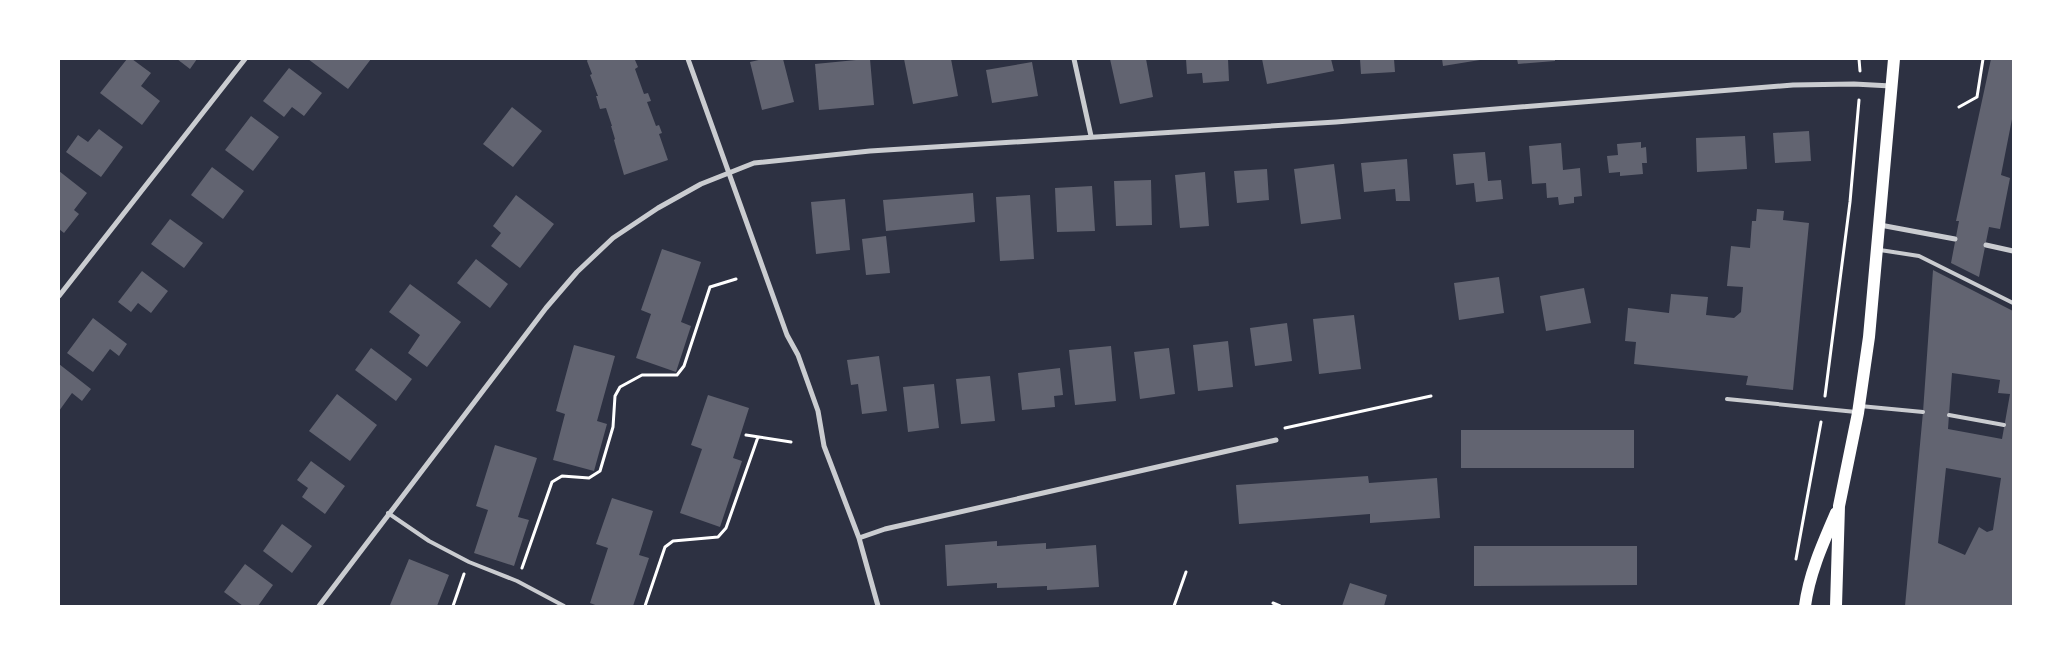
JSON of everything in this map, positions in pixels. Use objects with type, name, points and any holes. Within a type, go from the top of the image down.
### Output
[{"type":"main road","points":[[1836,606],[1839,506],[1858,409],[1869,336],[1894,59]]},
{"type":"main road","points":[[1805,606],[1806,594],[1818,556],[1839,506]]},
{"type":"street","points":[[59,296],[245,59]]},
{"type":"street","points":[[688,59],[787,335],[798,355],[818,411],[824,446],[859,538],[878,606]]},
{"type":"street","points":[[1074,59],[1091,136]]},
{"type":"street","points":[[319,606],[546,308],[577,272],[620,233],[666,204],[701,184],[754,163],[1091,136],[1336,122],[1793,86],[1854,84],[1892,86]]},
{"type":"street","points":[[1879,225],[1956,239]]},
{"type":"street","points":[[1986,244],[2013,250]]},
{"type":"street","points":[[859,538],[885,529],[1276,440]]},
{"type":"lane","points":[[1877,250],[1919,256],[2013,303]]},
{"type":"lane","points":[[1727,399],[1823,409],[1923,412]]},
{"type":"lane","points":[[1949,415],[2004,425]]},
{"type":"lane","points":[[388,514],[430,541],[469,562],[517,581],[564,606]]},
{"type":"path","points":[[1959,107],[1977,97],[1983,59]]},
{"type":"path","points":[[1795,564],[1823,409],[1850,202],[1858,118]]},
{"type":"path","points":[[517,581],[552,482],[562,476],[589,478],[600,471],[612,427],[615,396],[620,387],[642,375],[677,375],[684,366],[710,287],[736,279]]},
{"type":"path","points":[[1276,440],[1284,428],[1431,396]]},
{"type":"path","points":[[746,435],[791,442]]},
{"type":"path","points":[[645,606],[665,547],[673,541],[718,537],[726,528],[758,437]]},
{"type":"path","points":[[453,606],[469,562]]},
{"type":"path","points":[[1174,606],[1186,572]]},
{"type":"path","points":[[1273,603],[1280,606]]},
{"type":"building","points":[[127,59],[132,59],[151,73],[141,86],[160,101],[142,125],[100,93]]},
{"type":"building","points":[[177,59],[197,59],[190,69]]},
{"type":"building","points":[[308,59],[371,59],[348,89]]},
{"type":"building","points":[[588,59],[635,60],[638,67],[635,69],[644,94],[648,93],[651,101],[647,102],[656,126],[659,125],[662,133],[659,134],[668,160],[624,175],[606,108],[600,109],[596,96],[598,96],[590,75],[592,74]]},
{"type":"building","points":[[763,59],[783,59],[794,102],[762,110],[750,62]]},
{"type":"building","points":[[870,59],[874,105],[819,110],[815,64]]},
{"type":"building","points":[[904,59],[951,59],[958,96],[913,104]]},
{"type":"building","points":[[1110,59],[1146,59],[1153,97],[1120,104]]},
{"type":"building","points":[[1186,59],[1228,59],[1229,81],[1203,83],[1202,73],[1187,74]]},
{"type":"building","points":[[1262,59],[1331,59],[1334,71],[1267,84]]},
{"type":"building","points":[[1360,59],[1394,59],[1395,72],[1361,74]]},
{"type":"building","points":[[1442,59],[1480,59],[1480,60],[1443,66]]},
{"type":"building","points":[[1517,59],[1555,59],[1555,61],[1518,64]]},
{"type":"building","points":[[1991,59],[2013,59],[2013,114],[2001,175],[2010,178],[2000,229],[1989,227],[1979,277],[1951,263],[1959,221],[1956,221]]},
{"type":"building","points":[[1032,62],[1038,96],[992,103],[986,70]]},
{"type":"building","points":[[289,68],[322,93],[304,116],[292,107],[284,117],[263,101]]},
{"type":"building","points":[[512,107],[542,131],[513,167],[483,144]]},
{"type":"building","points":[[251,116],[279,137],[253,171],[225,150]]},
{"type":"building","points":[[99,129],[123,147],[101,177],[66,152],[78,135],[88,142]]},
{"type":"building","points":[[1809,131],[1811,161],[1775,163],[1773,133]]},
{"type":"building","points":[[1745,136],[1747,169],[1697,172],[1696,138]]},
{"type":"building","points":[[1641,142],[1641,148],[1646,147],[1647,163],[1642,163],[1643,174],[1620,176],[1620,172],[1609,173],[1607,156],[1618,155],[1617,144]]},
{"type":"building","points":[[1561,143],[1563,170],[1580,168],[1582,196],[1574,197],[1574,203],[1559,205],[1558,197],[1547,198],[1546,183],[1532,184],[1529,146]]},
{"type":"building","points":[[1485,152],[1488,181],[1501,180],[1503,199],[1476,202],[1474,183],[1456,185],[1453,154]]},
{"type":"building","points":[[1407,159],[1410,201],[1396,201],[1395,189],[1364,192],[1361,163]]},
{"type":"building","points":[[1334,164],[1341,219],[1301,224],[1294,169]]},
{"type":"building","points":[[212,167],[244,191],[223,219],[191,195]]},
{"type":"building","points":[[1267,169],[1269,200],[1237,203],[1234,171]]},
{"type":"building","points":[[59,171],[87,193],[74,210],[79,214],[64,233],[59,229]]},
{"type":"building","points":[[1205,172],[1209,226],[1180,228],[1175,175]]},
{"type":"building","points":[[1151,180],[1152,225],[1116,226],[1114,181]]},
{"type":"building","points":[[1092,186],[1095,231],[1057,232],[1055,188]]},
{"type":"building","points":[[973,193],[975,222],[886,231],[883,200]]},
{"type":"building","points":[[516,195],[554,224],[520,268],[491,246],[501,233],[493,226]]},
{"type":"building","points":[[1030,195],[1034,259],[1000,261],[996,197]]},
{"type":"building","points":[[845,199],[850,250],[816,254],[811,202]]},
{"type":"building","points":[[1757,209],[1784,211],[1783,220],[1809,223],[1793,390],[1746,385],[1748,376],[1634,364],[1636,342],[1625,341],[1628,308],[1669,313],[1671,294],[1708,297],[1706,315],[1734,318],[1741,312],[1743,287],[1727,286],[1731,246],[1750,248],[1752,221],[1756,221]]},
{"type":"building","points":[[170,219],[203,243],[184,268],[151,244]]},
{"type":"building","points":[[886,236],[890,273],[866,275],[862,239]]},
{"type":"building","points":[[662,249],[701,262],[681,322],[691,326],[676,372],[636,358],[651,314],[641,310]]},
{"type":"building","points":[[476,259],[508,284],[490,308],[457,283]]},
{"type":"building","points":[[1933,270],[2013,311],[2013,606],[1905,606],[1923,412]],"holes":[[[1952,373],[2000,380],[1998,393],[2010,394],[2002,439],[1948,429]],[[1946,468],[2001,478],[1993,530],[1987,532],[1979,527],[1965,555],[1938,543]]]},
{"type":"building","points":[[142,271],[168,291],[151,313],[138,303],[131,312],[118,302]]},
{"type":"building","points":[[1499,277],[1504,313],[1459,320],[1454,283]]},
{"type":"building","points":[[410,284],[461,322],[427,367],[408,353],[420,335],[389,312]]},
{"type":"building","points":[[1584,288],[1591,323],[1546,331],[1540,296]]},
{"type":"building","points":[[1354,315],[1361,369],[1319,374],[1313,319]]},
{"type":"building","points":[[93,318],[127,344],[119,356],[110,349],[93,372],[67,353]]},
{"type":"building","points":[[1287,323],[1292,361],[1255,366],[1250,328]]},
{"type":"building","points":[[1228,341],[1233,387],[1198,391],[1193,345]]},
{"type":"building","points":[[574,345],[615,356],[597,421],[607,424],[594,471],[553,460],[565,414],[556,411]]},
{"type":"building","points":[[1111,346],[1116,401],[1075,405],[1069,350]]},
{"type":"building","points":[[371,348],[412,379],[396,401],[355,370]]},
{"type":"building","points":[[1169,348],[1175,394],[1140,399],[1134,352]]},
{"type":"building","points":[[879,356],[887,411],[862,414],[858,384],[851,385],[847,360]]},
{"type":"building","points":[[59,364],[91,389],[82,401],[72,393],[59,411]]},
{"type":"building","points":[[1060,368],[1063,395],[1054,396],[1055,407],[1022,410],[1018,373]]},
{"type":"building","points":[[990,376],[995,421],[961,424],[956,379]]},
{"type":"building","points":[[934,384],[939,428],[908,432],[903,387]]},
{"type":"building","points":[[337,394],[377,425],[350,461],[309,431]]},
{"type":"building","points":[[708,395],[749,408],[733,458],[742,461],[720,527],[680,513],[702,449],[691,445]]},
{"type":"building","points":[[1461,430],[1634,430],[1634,468],[1461,468]]},
{"type":"building","points":[[495,445],[537,458],[518,517],[529,520],[514,566],[474,553],[488,510],[476,506]]},
{"type":"building","points":[[311,461],[345,486],[325,514],[302,497],[308,488],[297,480]]},
{"type":"building","points":[[1368,476],[1369,483],[1437,478],[1440,518],[1370,523],[1370,514],[1239,524],[1236,485]]},
{"type":"building","points":[[612,498],[653,511],[639,555],[649,558],[633,606],[598,606],[590,603],[608,548],[596,544]]},
{"type":"building","points":[[282,524],[312,546],[292,573],[263,551]]},
{"type":"building","points":[[997,541],[997,546],[1046,543],[1046,549],[1096,545],[1099,587],[1047,590],[1047,586],[997,588],[997,583],[947,586],[945,545]]},
{"type":"building","points":[[1474,546],[1637,546],[1637,585],[1474,586]]},
{"type":"building","points":[[409,559],[449,575],[437,606],[390,605]]},
{"type":"building","points":[[245,564],[273,585],[258,606],[243,606],[224,592]]},
{"type":"building","points":[[1350,583],[1387,595],[1384,606],[1342,606]]}]
